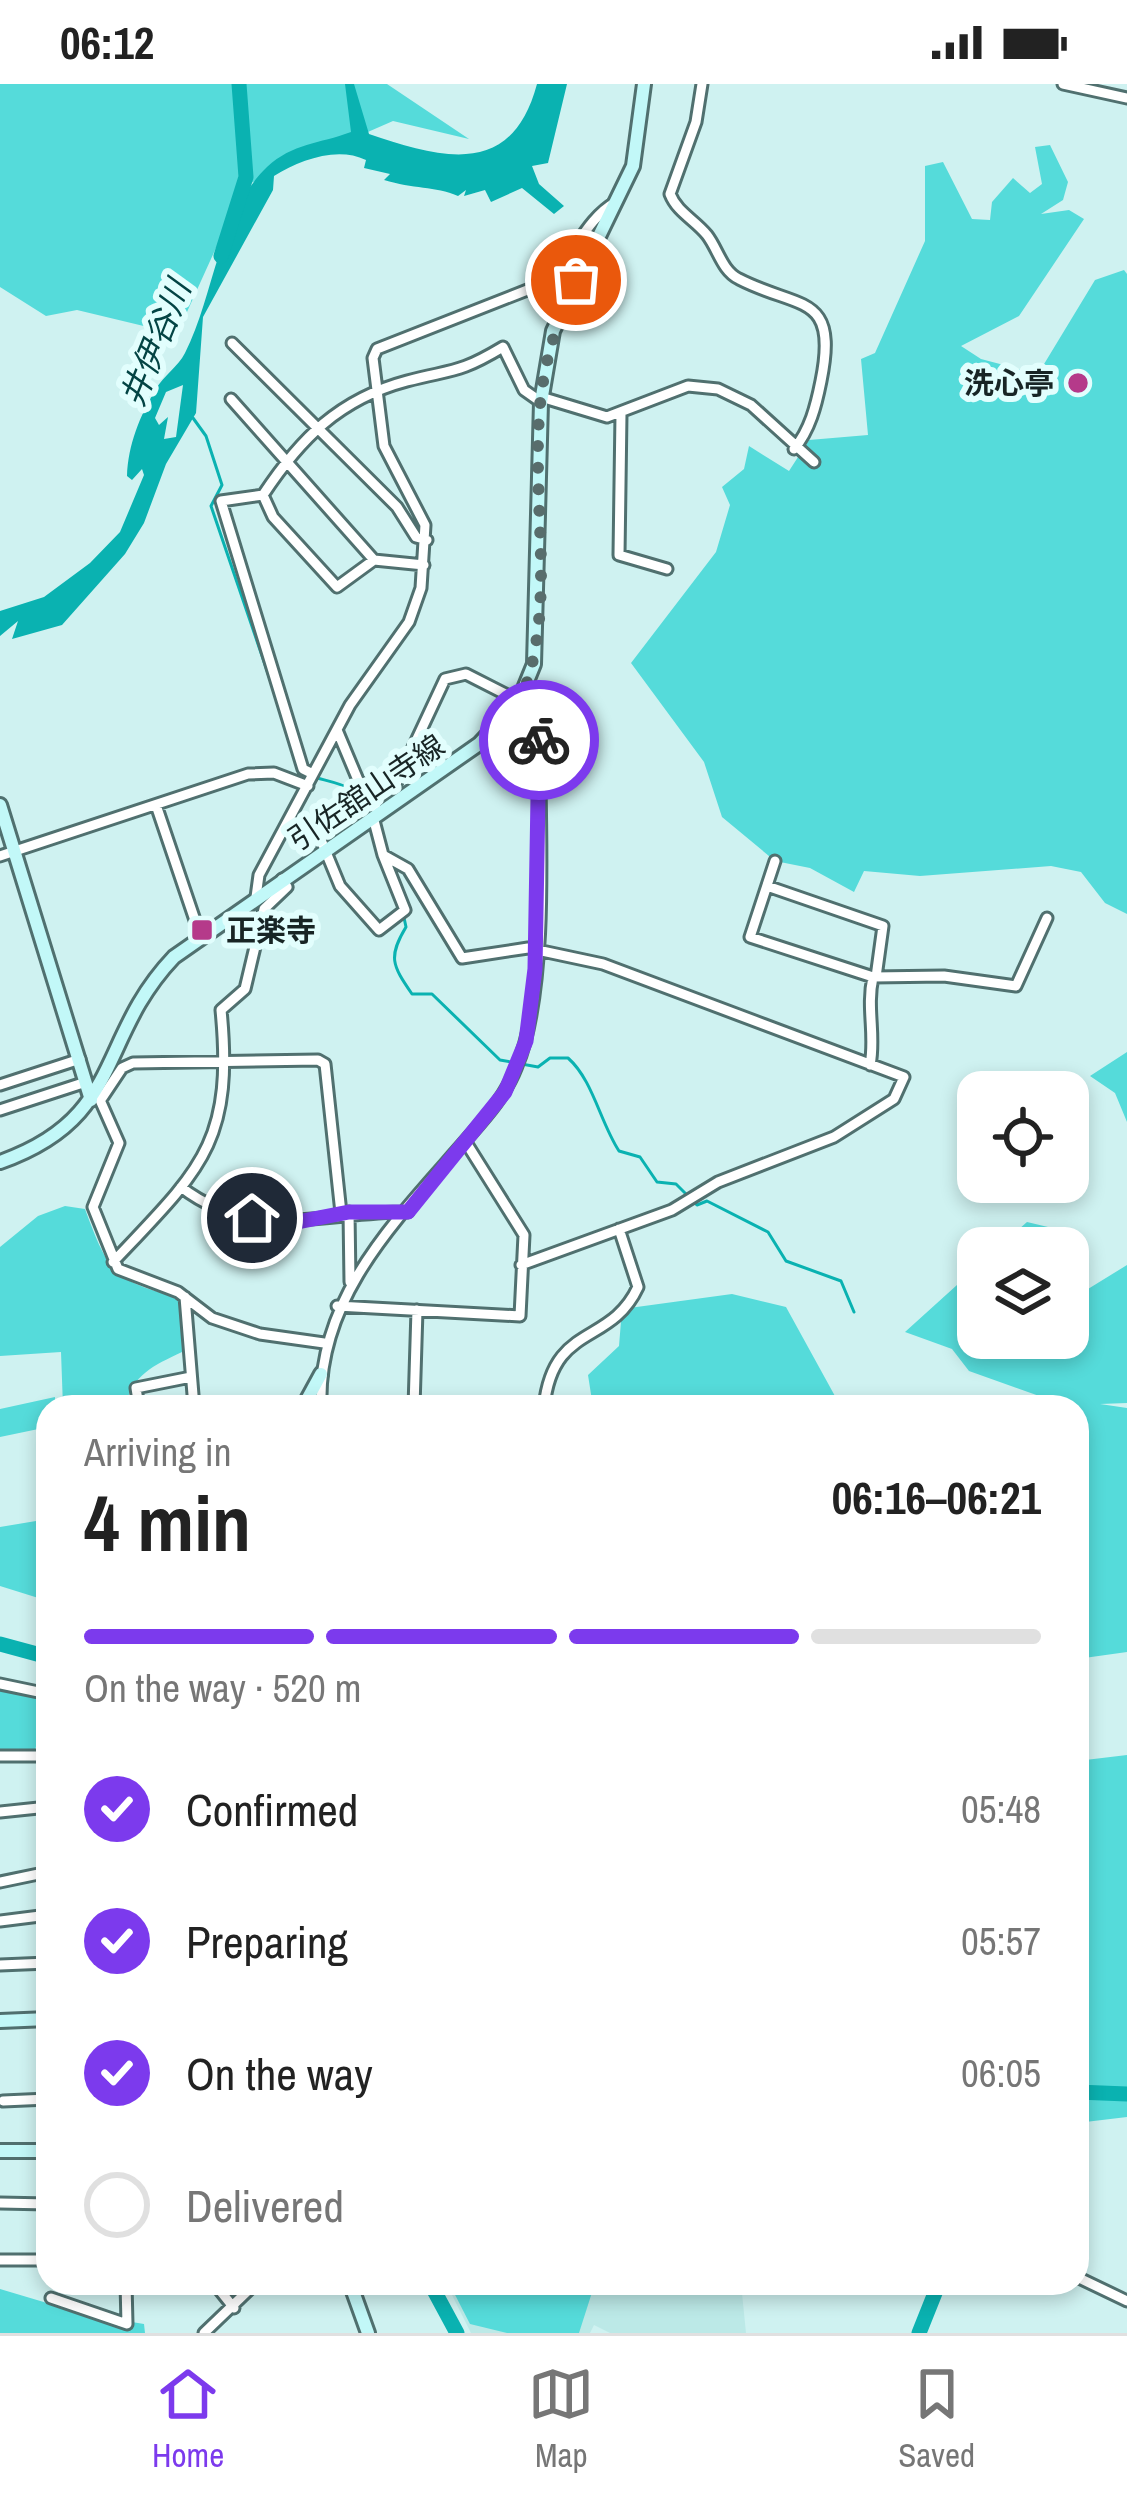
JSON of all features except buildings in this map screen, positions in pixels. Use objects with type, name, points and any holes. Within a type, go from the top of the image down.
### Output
[{"type":"main road","name":"引佐舘山寺線","points":[[1,1158],[47,1145],[77,1121],[145,994],[200,935],[479,744],[521,698],[534,664],[539,620],[541,399],[554,331],[633,166],[644,84]]},
{"type":"main road","points":[[0,805],[7,854],[94,1093]]},
{"type":"main road","points":[[310,1395],[321,1375]]},
{"type":"main road","points":[[0,2021],[36,2020]]},
{"type":"main road","points":[[0,2151],[36,2151]]},
{"type":"main road","points":[[354,2295],[368,2333]]},
{"type":"street","points":[[702,84],[696,122],[670,194],[674,204],[706,233],[728,272],[812,306],[824,323],[826,353],[818,393],[806,435],[794,449]]},
{"type":"street","points":[[1063,84],[1127,98]]},
{"type":"street","points":[[256,897],[259,874],[337,730],[409,622],[424,566],[427,540],[420,512],[385,446],[373,358],[377,349],[540,285],[553,277],[595,214],[617,202]]},
{"type":"street","points":[[232,343],[397,507],[416,537],[427,540]]},
{"type":"street","points":[[314,774],[303,769],[219,507],[221,501],[263,495],[316,424],[378,392],[462,371],[503,347],[524,390],[591,414],[621,414],[688,386],[718,388],[751,405],[794,449],[814,462]]},
{"type":"street","points":[[230,399],[374,560],[424,566]]},
{"type":"street","points":[[621,414],[619,555],[667,569]]},
{"type":"street","points":[[263,495],[273,517],[337,587],[374,560]]},
{"type":"street","points":[[321,1395],[324,1343],[350,1282],[505,1092],[522,1054],[533,1012],[537,706],[475,677],[452,674],[439,688],[394,788],[371,792]]},
{"type":"street","points":[[288,823],[327,848],[340,886],[379,930],[405,910],[383,855],[371,792],[358,780],[337,730]]},
{"type":"street","points":[[7,854],[262,772],[308,786]]},
{"type":"street","points":[[156,805],[200,935]]},
{"type":"street","points":[[383,855],[408,869],[462,958],[535,950],[603,964],[904,1077],[883,1107],[834,1137],[619,1229],[521,1265]]},
{"type":"street","points":[[775,861],[750,938],[874,977],[944,976],[1016,986],[1047,918]]},
{"type":"street","points":[[112,1262],[181,1187],[221,1120],[226,1060],[221,1010],[244,989],[264,909],[287,887],[282,879]]},
{"type":"street","points":[[767,886],[883,926],[867,1001],[870,1065]]},
{"type":"street","points":[[0,1084],[80,1059]]},
{"type":"street","points":[[0,1110],[94,1093],[133,1063],[325,1064],[350,1282]]},
{"type":"street","points":[[94,1093],[119,1143],[93,1207],[118,1269],[184,1297],[228,1324],[324,1343]]},
{"type":"street","points":[[337,1306],[520,1316],[519,1224],[465,1141]]},
{"type":"street","points":[[181,1187],[222,1210],[282,1225],[345,1213],[408,1212]]},
{"type":"street","points":[[545,1395],[548,1371],[560,1353],[622,1309],[638,1287],[619,1229]]},
{"type":"street","points":[[184,1297],[192,1395]]},
{"type":"street","points":[[414,1395],[417,1310]]},
{"type":"street","points":[[137,1395],[136,1388],[190,1377]]},
{"type":"street","points":[[0,1684],[36,1692]]},
{"type":"street","points":[[0,1756],[36,1756]]},
{"type":"street","points":[[0,1812],[36,1808]]},
{"type":"street","points":[[0,1882],[36,1875]]},
{"type":"street","points":[[0,1922],[36,1918]]},
{"type":"street","points":[[0,1965],[36,1964]]},
{"type":"street","points":[[3,2101],[36,2100]]},
{"type":"street","points":[[0,2204],[36,2204]]},
{"type":"street","points":[[0,2260],[36,2260]]},
{"type":"street","points":[[1089,2282],[1127,2301]]},
{"type":"street","points":[[51,2298],[127,2324],[126,2295]]},
{"type":"street","points":[[224,2295],[234,2308]]},
{"type":"street","points":[[204,2333],[245,2295]]},
{"type":"shaded area","points":[[0,84],[387,84],[469,139],[393,121],[244,186],[177,334],[77,310],[46,316],[0,287]]},
{"type":"shaded area","points":[[345,84],[354,84],[369,134],[423,150],[471,154],[511,135],[526,114],[537,84],[567,84],[548,163],[532,166],[539,184],[564,206],[554,214],[522,188],[491,202],[485,190],[464,196],[466,190],[458,196],[395,183],[384,180],[390,174],[364,168],[366,160],[343,154],[307,160],[274,176],[273,190],[203,317],[196,413],[166,464],[144,523],[125,554],[62,625],[12,639],[18,621],[0,636],[0,611],[44,597],[90,563],[120,532],[144,475],[142,469],[132,480],[127,476],[136,431],[156,389],[185,353],[227,231],[251,186],[287,153],[351,132]],"holes":[[[183,385],[176,437],[164,439],[168,417],[159,425],[155,418],[166,392]]]},
{"type":"shaded area","points":[[1050,145],[1068,182],[1063,200],[1041,214],[1069,210],[1084,219],[1019,316],[961,346],[981,359],[1038,374],[1095,280],[1124,270],[1127,274],[1127,914],[1105,903],[1081,872],[1051,866],[920,876],[864,871],[854,892],[810,868],[775,861],[722,817],[704,762],[631,663],[716,552],[730,505],[722,487],[744,469],[749,446],[789,471],[809,440],[868,435],[861,359],[875,353],[925,241],[925,166],[943,162],[972,219],[990,220],[992,202],[1013,178],[1030,193],[1042,184],[1035,147]]},
{"type":"shaded area","points":[[1127,1052],[1127,1122],[1115,1093],[1090,1076]]},
{"type":"shaded area","points":[[65,1206],[85,1209],[117,1272],[141,1286],[181,1298],[182,1352],[153,1367],[130,1395],[63,1395],[61,1352],[0,1356],[0,1247],[38,1216]]},
{"type":"shaded area","points":[[1127,1265],[1127,1403],[1100,1404],[1127,1408],[1127,1652],[1089,1657],[1089,1395],[1036,1395],[969,1371],[960,1359],[1089,1359],[1089,1288]]},
{"type":"shaded area","points":[[957,1285],[957,1355],[952,1349],[905,1332]]},
{"type":"shaded area","points":[[732,1294],[786,1307],[834,1395],[591,1395],[588,1375],[619,1346],[622,1309]]},
{"type":"shaded area","points":[[36,1401],[36,1430],[0,1437],[0,1409]]},
{"type":"shaded area","points":[[36,1521],[36,1597],[0,1586],[0,1527]]},
{"type":"shaded area","points":[[0,1689],[36,1697],[35,1751],[0,1751]]},
{"type":"shaded area","points":[[1127,1755],[1127,2117],[1089,2122],[1089,1760]]},
{"type":"shaded area","points":[[0,2289],[84,2314],[144,2324],[145,2333],[0,2333]]},
{"type":"shaded area","points":[[452,2295],[742,2295],[746,2333],[610,2333],[594,2325],[590,2333],[471,2333]]},
{"type":"shaded area","points":[[455,2295],[591,2295],[579,2333],[507,2333],[470,2324]]},
{"type":"waterway","name":"井伊谷川","points":[[221,256],[246,177],[239,84]]},
{"type":"waterway","points":[[193,418],[206,436],[222,485],[211,506],[275,694]]},
{"type":"waterway","points":[[317,778],[354,791],[367,810]]},
{"type":"waterway","points":[[384,869],[396,899]]},
{"type":"waterway","points":[[403,913],[406,927],[395,961],[412,994],[432,994],[500,1060],[538,1067],[550,1058],[568,1058],[584,1078],[619,1151],[640,1157],[657,1182],[676,1184],[697,1205],[707,1201],[768,1232],[786,1261],[841,1281],[854,1312]]},
{"type":"waterway","points":[[0,1644],[36,1654]]},
{"type":"waterway","points":[[1089,2092],[1127,2094]]},
{"type":"waterway","points":[[436,2295],[457,2333]]},
{"type":"waterway","points":[[919,2333],[934,2295]]},
{"type":"way so far","points":[[539,740],[537,706],[523,694],[534,664],[539,620],[541,397],[554,331],[576,280]]},
{"type":"place","name":"洗心亭","points":[[1078,383]]},
{"type":"place","name":"正楽寺","points":[[202,930]]},
{"type":"route","points":[[252,1218],[282,1225],[349,1212],[408,1212],[505,1092],[533,1012],[539,740]]}]
